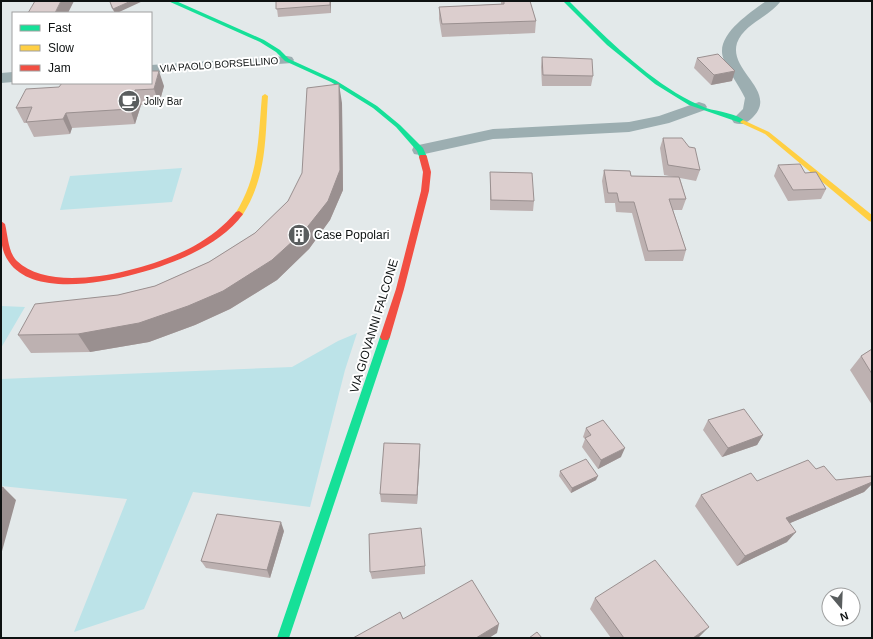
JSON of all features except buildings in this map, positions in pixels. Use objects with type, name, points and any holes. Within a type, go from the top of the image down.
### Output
[{"type":"street","name":"VIA GIOVANNI FALCONE","points":[[171,1],[262,41],[287,60],[333,81],[367,102],[398,126],[420,150],[425,163],[426,184],[400,289],[283,638]]},
{"type":"street","points":[[566,1],[589,26],[640,69],[678,97],[699,107],[740,120],[760,129],[779,142],[872,219]]},
{"type":"street","points":[[740,120],[751,110],[753,98],[731,61],[728,55],[728,48],[732,39],[738,32],[774,1]]},
{"type":"street","name":"VIA PAOLO BORSELLINO","points":[[152,68],[287,60]]},
{"type":"street","points":[[1,78],[12,77]]},
{"type":"street","points":[[1,224],[9,252],[15,263],[29,273],[49,279],[81,281],[122,276],[154,267],[188,252],[229,226],[249,200],[256,176],[264,96]]},
{"type":"street","points":[[420,150],[457,141],[497,134],[608,129],[633,126],[663,120],[699,107]]},
{"type":"shaded area","points":[[182,168],[172,202],[60,210],[70,176]]},
{"type":"shaded area","points":[[1,306],[25,307],[1,348]]},
{"type":"shaded area","points":[[357,333],[345,370],[310,507],[193,492],[144,609],[74,632],[127,499],[1,486],[1,379],[292,367],[338,341]]},
{"type":"traffic: fast","points":[[171,1],[262,41],[278,51],[287,60],[333,81],[375,107],[398,126],[420,150],[423,157]]},
{"type":"traffic: fast","points":[[566,1],[625,57],[657,83],[691,104],[743,122]]},
{"type":"traffic: fast","points":[[283,638],[385,337]]},
{"type":"traffic: slow","points":[[239,214],[253,188],[257,173],[262,142],[265,96]]},
{"type":"traffic: slow","points":[[743,122],[767,133],[872,219]]},
{"type":"traffic: jam","points":[[385,337],[400,289],[425,191],[427,172],[423,157]]},
{"type":"traffic: jam","points":[[1,224],[7,250],[15,264],[31,275],[51,280],[75,281],[100,279],[126,274],[172,259],[203,245],[222,231],[239,214]]},
{"type":"place","name":"Jolly Bar","points":[[129,101]]},
{"type":"place","name":"Case Popolari","points":[[299,235]]}]
